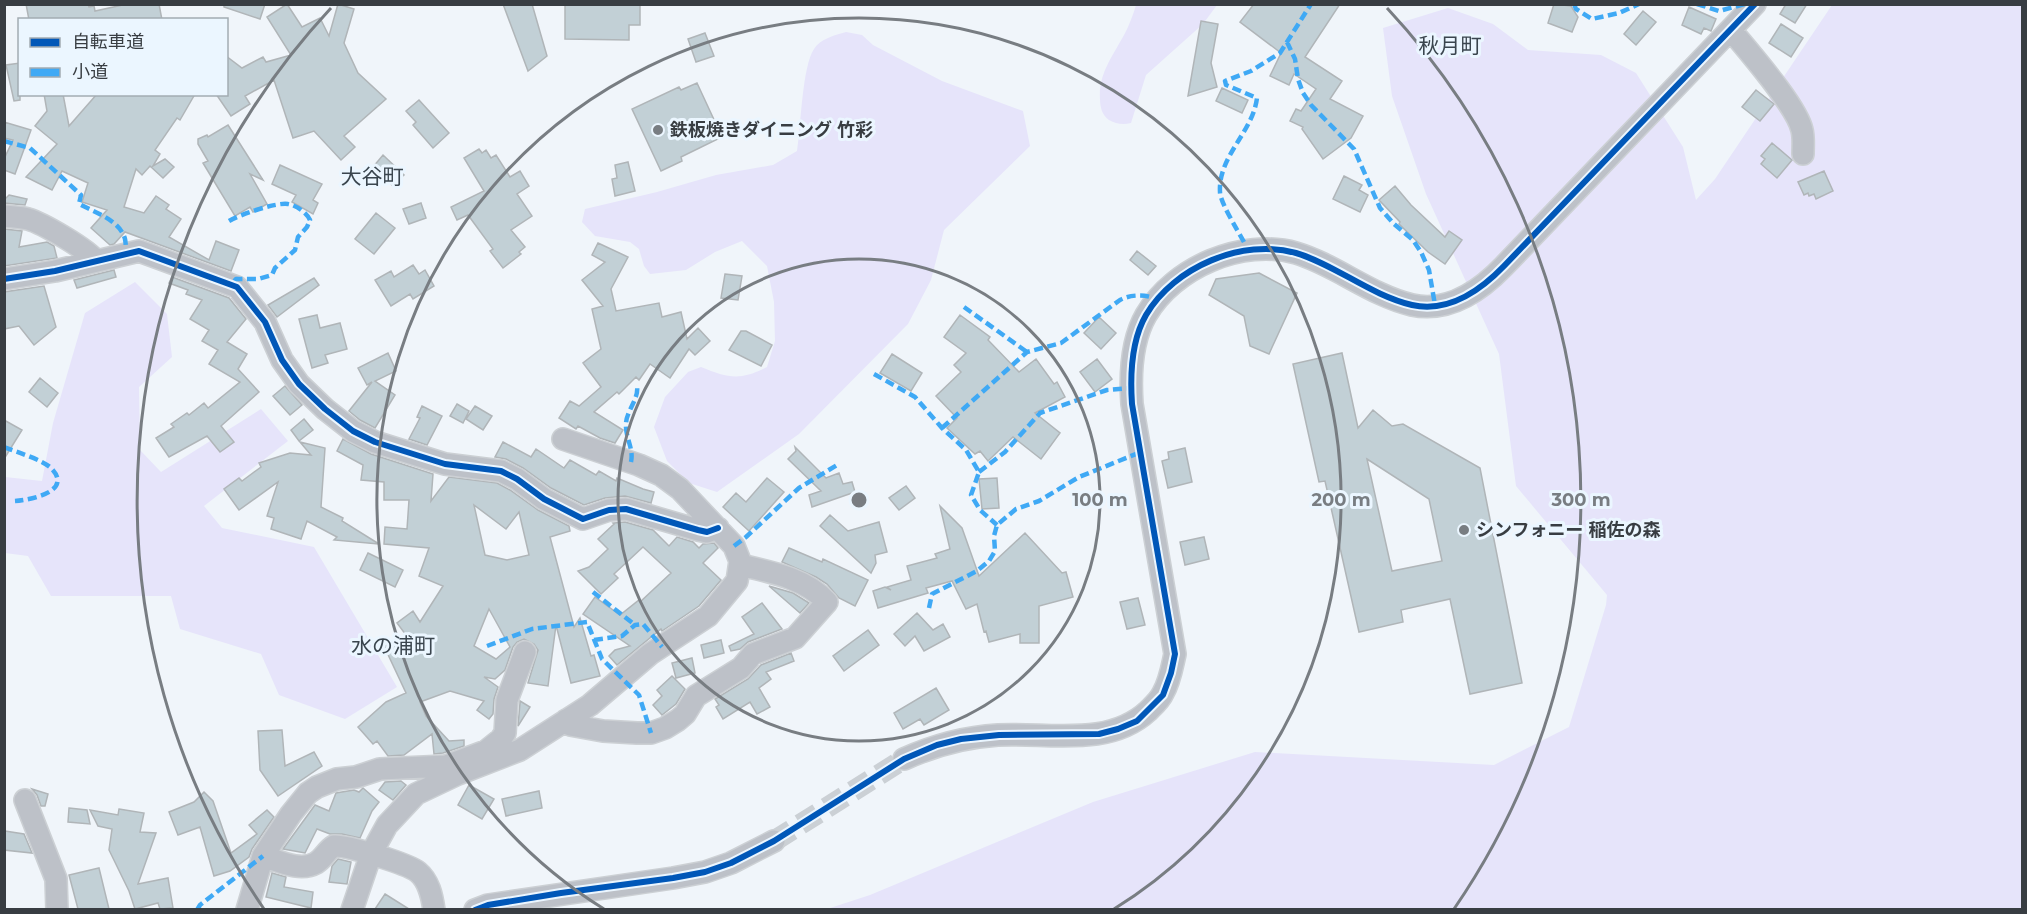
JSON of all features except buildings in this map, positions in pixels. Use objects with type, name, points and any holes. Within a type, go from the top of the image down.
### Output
[{"type":"street","points":[[904,759],[937,745],[961,739],[999,735],[1099,734],[1118,729],[1137,720],[1162,695],[1171,673],[1175,654],[1132,404],[1131,382],[1135,348],[1145,316],[1166,290],[1189,271],[1228,254],[1259,249],[1280,249],[1311,258],[1377,292],[1413,305],[1450,303],[1467,296],[1492,279],[1755,4]]},
{"type":"street","points":[[1731,30],[1759,63],[1790,106],[1802,129],[1803,154]]},
{"type":"street","points":[[4,216],[28,219],[38,223],[96,261]]},
{"type":"street","points":[[4,279],[55,271],[139,252],[237,287],[265,322],[282,360],[299,384],[353,431],[375,442],[445,464],[501,471],[517,479],[544,500],[583,519],[609,510],[626,509],[698,530],[707,531],[718,528]]},
{"type":"street","points":[[352,909],[370,854],[387,825],[416,794],[448,778],[520,750],[590,705],[650,654],[708,616],[737,581],[740,565],[734,546],[680,489],[639,465],[562,439]]},
{"type":"street","points":[[566,720],[570,725],[603,731],[651,733],[665,728],[685,714],[696,696],[741,668],[753,654],[795,638],[827,602],[807,586],[776,573],[740,565]]},
{"type":"street","points":[[247,909],[263,856],[291,814],[308,794],[323,784],[380,769],[446,766],[486,751],[495,745],[505,733],[507,700],[525,652]]},
{"type":"street","points":[[25,800],[56,879],[57,909]]},
{"type":"street","points":[[475,909],[488,905],[705,872],[731,863],[774,841]]},
{"type":"street","points":[[263,856],[287,864],[305,866],[315,864],[334,846],[344,846],[370,854],[417,871],[428,884],[434,909]]},
{"type":"shaded area","points":[[1136,5],[1217,5],[1203,24],[1146,75],[1131,123],[1120,124],[1109,120],[1103,113],[1100,105],[1100,89],[1105,70],[1128,27]]},
{"type":"shaded area","points":[[1832,5],[2022,5],[2022,909],[824,910],[870,895],[1093,802],[1255,752],[1494,765],[1569,727],[1606,605],[1607,595],[1516,486],[1499,354],[1426,194],[1392,96],[1383,28],[1448,8],[1493,24],[1528,50],[1601,55],[1636,73],[1683,147],[1696,200],[1715,179]]},
{"type":"shaded area","points":[[846,32],[862,35],[873,45],[942,81],[1023,111],[1030,146],[944,230],[931,280],[908,324],[799,434],[717,492],[689,483],[667,461],[654,427],[665,397],[688,372],[701,367],[727,376],[741,376],[767,367],[775,341],[774,302],[767,266],[742,241],[715,252],[686,270],[650,274],[644,266],[639,249],[630,242],[595,236],[582,222],[585,209],[716,175],[773,165],[797,151],[804,83],[810,58],[820,43]]},
{"type":"shaded area","points":[[135,282],[167,314],[172,357],[139,387],[140,450],[161,472],[261,409],[288,441],[204,506],[222,528],[314,547],[397,687],[345,719],[279,695],[261,654],[180,629],[171,596],[51,596],[28,556],[5,553],[5,477],[42,481],[53,423],[85,313]]},
{"type":"tunnel","points":[[774,841],[904,759]]},
{"type":"marked path","points":[[1244,242],[1221,197],[1221,179],[1224,167],[1249,122],[1257,98],[1226,85],[1225,81],[1251,71],[1280,53],[1311,4]]},
{"type":"marked path","points":[[1574,4],[1576,9],[1592,19],[1619,13],[1639,4]]},
{"type":"marked path","points":[[1697,4],[1719,11],[1745,4]]},
{"type":"marked path","points":[[1287,42],[1295,59],[1303,93],[1311,105],[1354,149],[1380,208],[1413,240],[1421,252],[1429,270],[1435,305]]},
{"type":"marked path","points":[[4,141],[30,148],[81,195],[79,204],[106,217],[118,227],[125,239],[126,254]]},
{"type":"marked path","points":[[229,221],[282,204],[298,208],[310,220],[298,237],[295,250],[275,268],[272,275],[258,279],[236,279],[231,285]]},
{"type":"marked path","points":[[942,428],[1027,352],[1061,343],[1124,298],[1144,296],[1158,300]]},
{"type":"marked path","points":[[964,307],[1027,352]]},
{"type":"marked path","points":[[874,374],[915,397],[942,428],[966,450],[979,472],[971,495],[980,510],[997,525]]},
{"type":"marked path","points":[[631,462],[626,423],[637,386]]},
{"type":"marked path","points":[[979,472],[1005,452],[1040,413],[1107,390],[1131,388]]},
{"type":"marked path","points":[[4,447],[43,462],[52,469],[57,477],[57,484],[47,493],[15,501]]},
{"type":"marked path","points":[[929,608],[932,594],[977,571],[989,561],[995,551],[994,536],[997,525],[1016,509],[1039,501],[1079,477],[1141,452]]},
{"type":"marked path","points":[[734,546],[799,488],[837,465]]},
{"type":"marked path","points":[[593,592],[635,625]]},
{"type":"marked path","points":[[487,646],[532,629],[587,622],[602,659],[639,695],[651,733]]},
{"type":"marked path","points":[[594,640],[622,636],[635,625],[643,624],[662,647]]},
{"type":"marked path","points":[[197,910],[200,905],[263,856]]},
{"type":"cycle path","points":[[475,910],[488,905],[561,893],[673,878],[705,872],[731,863],[774,841],[904,759],[937,745],[961,739],[999,735],[1099,734],[1137,721],[1163,695],[1175,654],[1131,393],[1134,347],[1137,336],[1146,315],[1158,298],[1192,270],[1211,260],[1232,253],[1275,249],[1311,258],[1382,294],[1412,305],[1439,306],[1463,298],[1485,284],[1504,266],[1755,4]]},
{"type":"cycle path","points":[[4,279],[55,271],[139,251],[237,287],[265,322],[282,360],[299,384],[353,431],[375,442],[445,464],[501,471],[517,479],[544,499],[583,519],[609,510],[626,509],[707,532],[718,528]]},
{"type":"place","name":"鉄板焼きダイニング 竹彩","points":[[658,130]]},
{"type":"place","name":"シンフォニー 稲佐の森","points":[[1464,530]]},
{"type":"district","name":"秋月町","points":[[1450,45]]},
{"type":"district","name":"大谷町","points":[[372,176]]},
{"type":"district","name":"水の浦町","points":[[393,645]]}]
